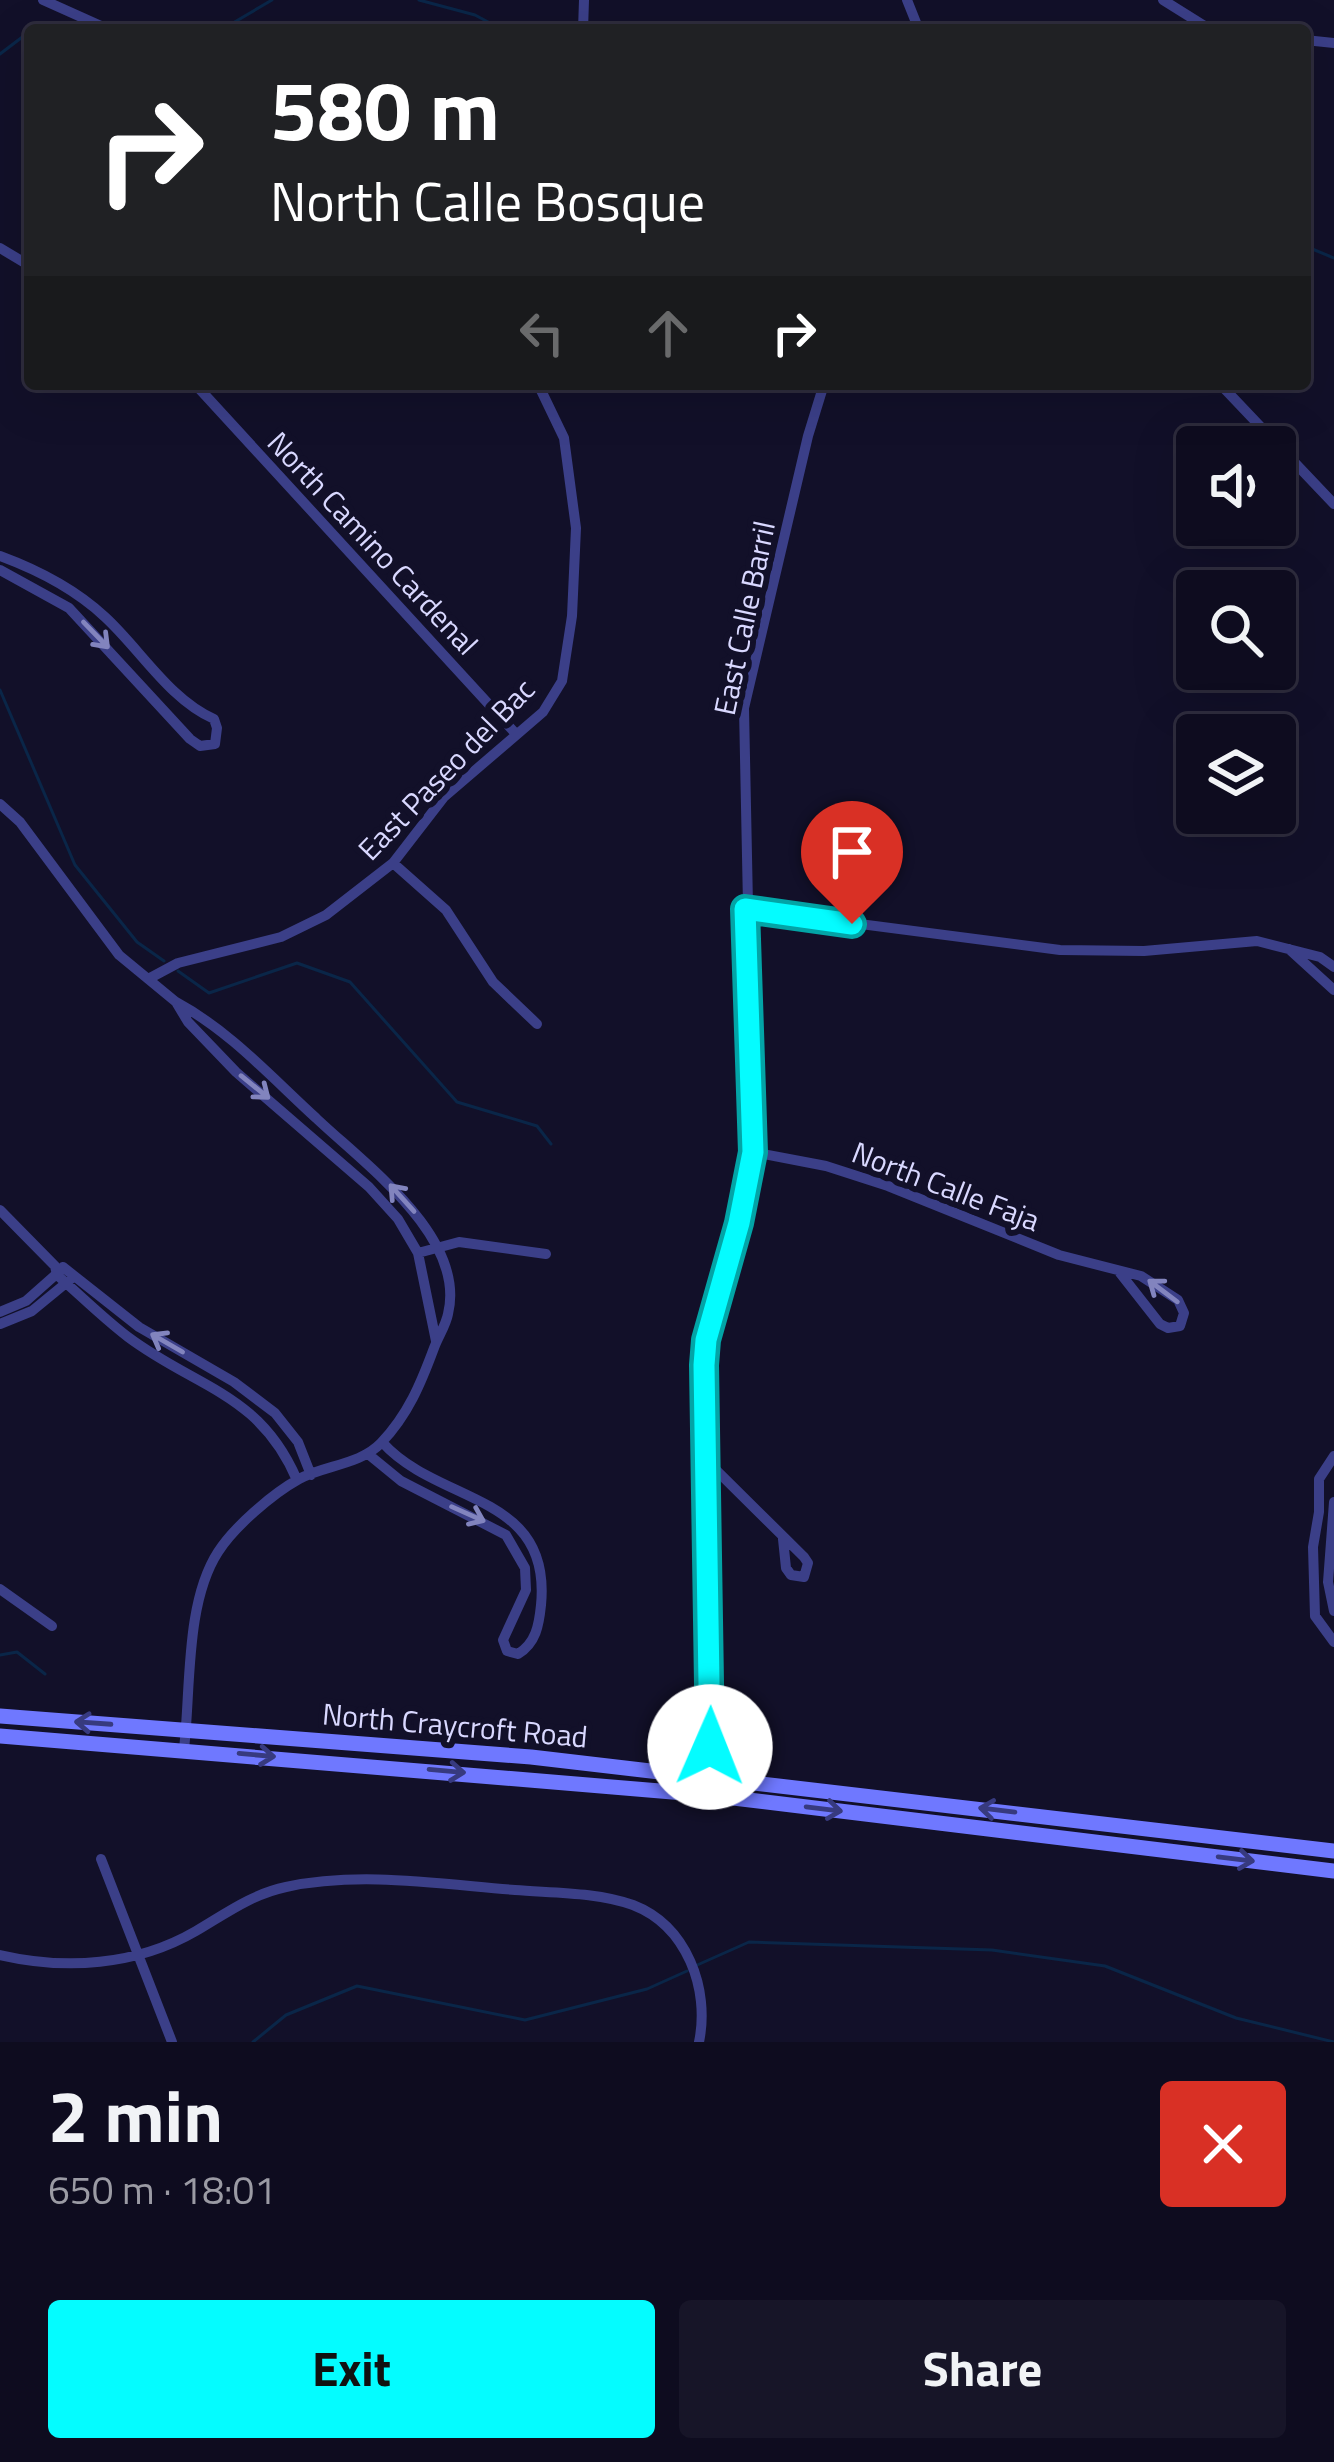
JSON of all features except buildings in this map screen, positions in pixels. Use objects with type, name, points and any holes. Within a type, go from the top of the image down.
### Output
[{"type":"main road","name":"North Craycroft Road","points":[[0,1716],[531,1757],[1334,1851]]},
{"type":"main road","name":"North Craycroft Road","points":[[0,1736],[708,1796],[1334,1871]]},
{"type":"street","points":[[43,0],[97,24]]},
{"type":"street","points":[[1163,0],[1201,24]]},
{"type":"street","name":"North Camino Cardenal","points":[[201,390],[516,734]]},
{"type":"street","name":"East Paseo del Bac","points":[[150,978],[178,963],[281,937],[326,915],[393,863],[444,797],[543,712],[562,681],[572,616],[576,528],[564,439],[541,390]]},
{"type":"street","name":"East Calle Barril","points":[[708,1796],[706,1340],[739,1223],[753,1152],[744,708],[822,390]]},
{"type":"street","points":[[1226,390],[1334,505]]},
{"type":"street","points":[[0,556],[80,595],[178,694],[214,719],[218,728],[215,744],[200,746],[190,739],[69,608],[0,570]]},
{"type":"street","points":[[0,804],[20,822],[119,955],[250,1055],[379,1173],[416,1213],[436,1247],[448,1282],[449,1312],[421,1384],[382,1442],[368,1454],[297,1480],[238,1526],[216,1555],[200,1589],[184,1748]]},
{"type":"street","points":[[393,863],[446,910],[493,982],[537,1024]]},
{"type":"street","points":[[745,909],[1060,950],[1144,951],[1257,941],[1320,957],[1334,967]]},
{"type":"street","points":[[1286,946],[1334,990]]},
{"type":"street","points":[[176,1002],[188,1022],[236,1072],[369,1187],[398,1219],[418,1252],[436,1341]]},
{"type":"street","name":"North Calle Faja","points":[[753,1152],[826,1166],[1059,1255],[1153,1281],[1178,1300],[1184,1313],[1180,1325],[1160,1324],[1120,1273]]},
{"type":"street","points":[[0,1210],[129,1338],[224,1393],[263,1423],[284,1449],[297,1480]]},
{"type":"street","points":[[418,1252],[459,1242],[546,1255]]},
{"type":"street","points":[[0,1312],[26,1301],[58,1269]]},
{"type":"street","points":[[0,1324],[32,1311],[70,1281]]},
{"type":"street","points":[[70,1281],[275,1413],[298,1442],[311,1474]]},
{"type":"street","points":[[187,1372],[199,1361]]},
{"type":"street","points":[[368,1454],[401,1481],[506,1535],[525,1568],[526,1590],[503,1640],[507,1651],[518,1654],[528,1648],[535,1637],[542,1590],[526,1538],[512,1518],[421,1474],[382,1442]]},
{"type":"street","points":[[1334,1456],[1319,1479],[1312,1546],[1315,1616],[1334,1642]]},
{"type":"street","points":[[708,1462],[783,1539]]},
{"type":"street","points":[[1334,1502],[1328,1582],[1334,1611]]},
{"type":"street","points":[[0,1589],[52,1626]]},
{"type":"street","points":[[101,1859],[172,2042]]},
{"type":"street","points":[[0,1955],[90,1965],[191,1934],[232,1907],[281,1887],[335,1879],[584,1895],[634,1906],[664,1924],[692,1959],[702,2002],[699,2042]]},
{"type":"waterway","points":[[231,24],[272,0]]},
{"type":"waterway","points":[[419,0],[492,24]]},
{"type":"waterway","points":[[0,54],[24,36]]},
{"type":"waterway","points":[[1311,248],[1334,258]]},
{"type":"waterway","points":[[0,690],[75,865],[137,942],[164,961]]},
{"type":"waterway","points":[[178,971],[209,993],[297,963],[350,982],[457,1102],[537,1126],[551,1144]]},
{"type":"waterway","points":[[0,1655],[17,1652],[45,1674]]},
{"type":"waterway","points":[[695,1966],[749,1942],[992,1950],[1105,1966],[1236,2018],[1334,2042]]},
{"type":"waterway","points":[[253,2042],[286,2015],[357,1986],[525,2020],[647,1989],[687,1971]]},
{"type":"route","points":[[710,1747],[704,1365],[706,1340],[739,1223],[753,1152],[745,909],[852,924]]}]
